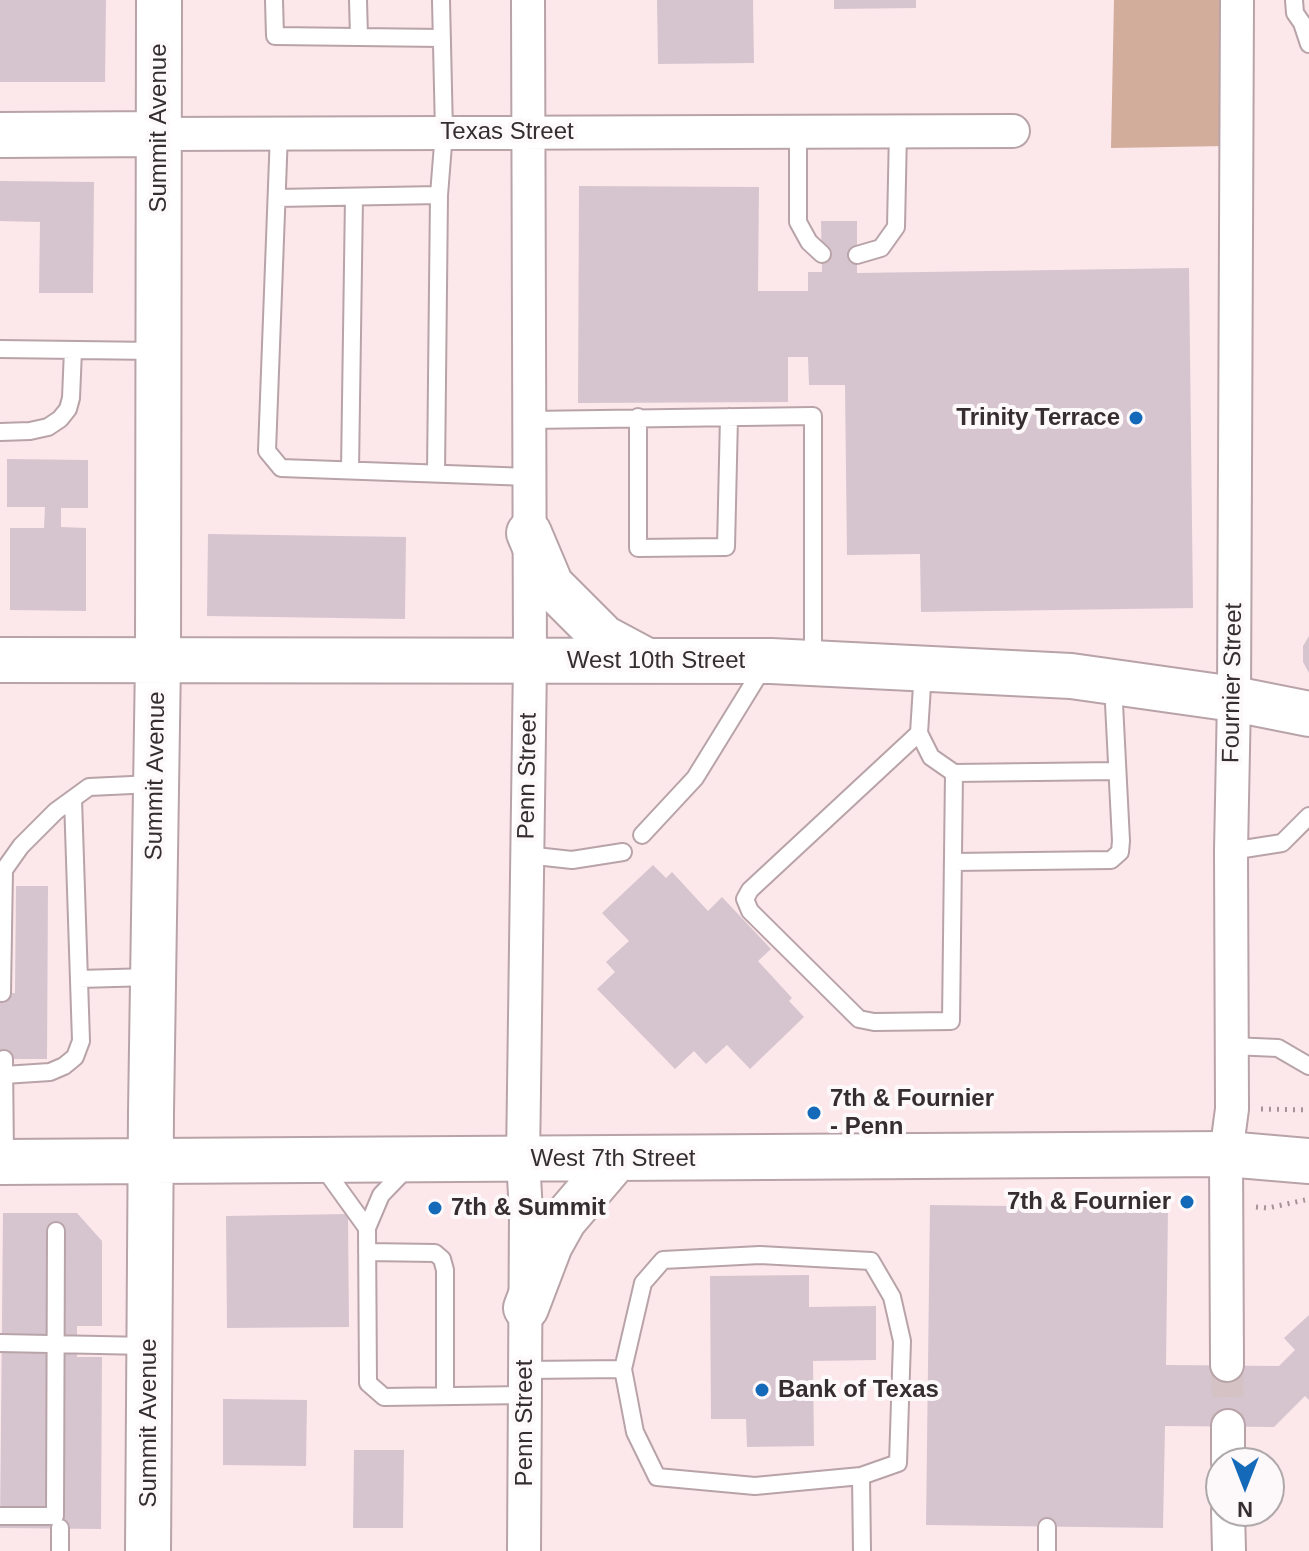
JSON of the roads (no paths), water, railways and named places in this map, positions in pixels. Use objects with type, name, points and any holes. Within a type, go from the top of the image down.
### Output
[{"type":"main road","name":"Summit Avenue","points":[[148,1551],[158,661],[159,0]]},
{"type":"main road","name":"Texas Street","points":[[0,135],[160,134]]},
{"type":"main road","points":[[529,533],[551,585],[604,638],[649,663]]},
{"type":"main road","name":"West 10th Street","points":[[0,660],[766,661],[1113,680],[1309,714]]},
{"type":"main road","name":"West 7th Street","points":[[2,1162],[1226,1154],[1309,1146]]},
{"type":"main road","name":"West 7th Street","points":[[1226,1154],[1309,1161]]},
{"type":"main road","points":[[526,1308],[550,1245],[564,1220],[616,1159]]},
{"type":"street","name":"Penn Street","points":[[524,1551],[526,1212],[523,1160],[530,661],[528,0]]},
{"type":"street","name":"Fournier Street","points":[[1227,1365],[1226,1154],[1232,1109],[1237,0]]},
{"type":"street","name":"Texas Street","points":[[160,134],[1013,131]]},
{"type":"street","points":[[1228,1426],[1228,1447]]},
{"type":"street","points":[[1228,1527],[1229,1551]]},
{"type":"lane","points":[[274,0],[275,36],[442,38]]},
{"type":"lane","points":[[358,0],[359,37]]},
{"type":"lane","points":[[436,473],[439,195],[444,132],[441,0]]},
{"type":"lane","points":[[1294,0],[1295,13],[1309,44]]},
{"type":"lane","points":[[798,130],[798,222],[809,242],[822,254]]},
{"type":"lane","points":[[857,255],[881,248],[896,227],[898,131]]},
{"type":"lane","points":[[279,133],[267,451],[281,468],[529,477]]},
{"type":"lane","points":[[277,198],[439,195]]},
{"type":"lane","points":[[350,470],[354,197]]},
{"type":"lane","points":[[0,349],[157,351]]},
{"type":"lane","points":[[0,432],[30,431],[48,427],[60,419],[68,409],[71,398],[73,350]]},
{"type":"lane","points":[[529,420],[813,416],[813,663]]},
{"type":"lane","points":[[638,417],[638,548],[726,547],[729,417]]},
{"type":"lane","points":[[642,835],[695,778],[766,661]]},
{"type":"lane","points":[[923,668],[919,733],[931,757],[954,773],[1117,771]]},
{"type":"lane","points":[[953,862],[1111,860],[1120,852],[1113,680]]},
{"type":"lane","points":[[919,733],[750,890],[745,899],[750,911],[859,1019],[874,1022],[951,1021],[954,773]]},
{"type":"lane","points":[[2,993],[4,870],[21,846],[56,811],[89,787],[156,783]]},
{"type":"lane","points":[[2,1162],[4,1067],[50,1072],[75,1057],[81,1041],[73,799]]},
{"type":"lane","points":[[1231,851],[1282,843],[1309,816]]},
{"type":"lane","points":[[526,855],[572,860],[623,852]]},
{"type":"lane","points":[[79,979],[153,977]]},
{"type":"lane","points":[[1232,1046],[1278,1048],[1309,1066]]},
{"type":"lane","points":[[415,1160],[381,1195],[367,1228],[368,1383],[384,1397],[445,1395],[623,1369]]},
{"type":"lane","points":[[318,1161],[367,1228]]},
{"type":"lane","points":[[0,1516],[55,1516],[56,1231]]},
{"type":"lane","points":[[367,1252],[435,1253],[442,1259],[445,1270],[445,1395]]},
{"type":"lane","points":[[760,1255],[871,1261],[892,1297],[902,1341],[898,1463],[861,1476],[755,1486],[657,1477],[635,1432],[623,1369],[643,1283],[663,1260],[760,1255]]},
{"type":"lane","points":[[0,1343],[149,1346]]},
{"type":"lane","points":[[861,1476],[862,1551]]},
{"type":"lane","points":[[1047,1527],[1047,1551]]},
{"type":"lane","points":[[60,1528],[60,1551]]},
{"type":"tunnel","points":[[1227,1365],[1228,1426]]},
{"type":"place","name":"Trinity Terrace","points":[[1136,418]]},
{"type":"place","name":"7th & Fournier - Penn","points":[[814,1113]]},
{"type":"place","name":"7th & Fournier","points":[[1187,1202]]},
{"type":"place","name":"7th & Summit","points":[[435,1208]]},
{"type":"place","name":"Bank of Texas","points":[[762,1390]]}]
